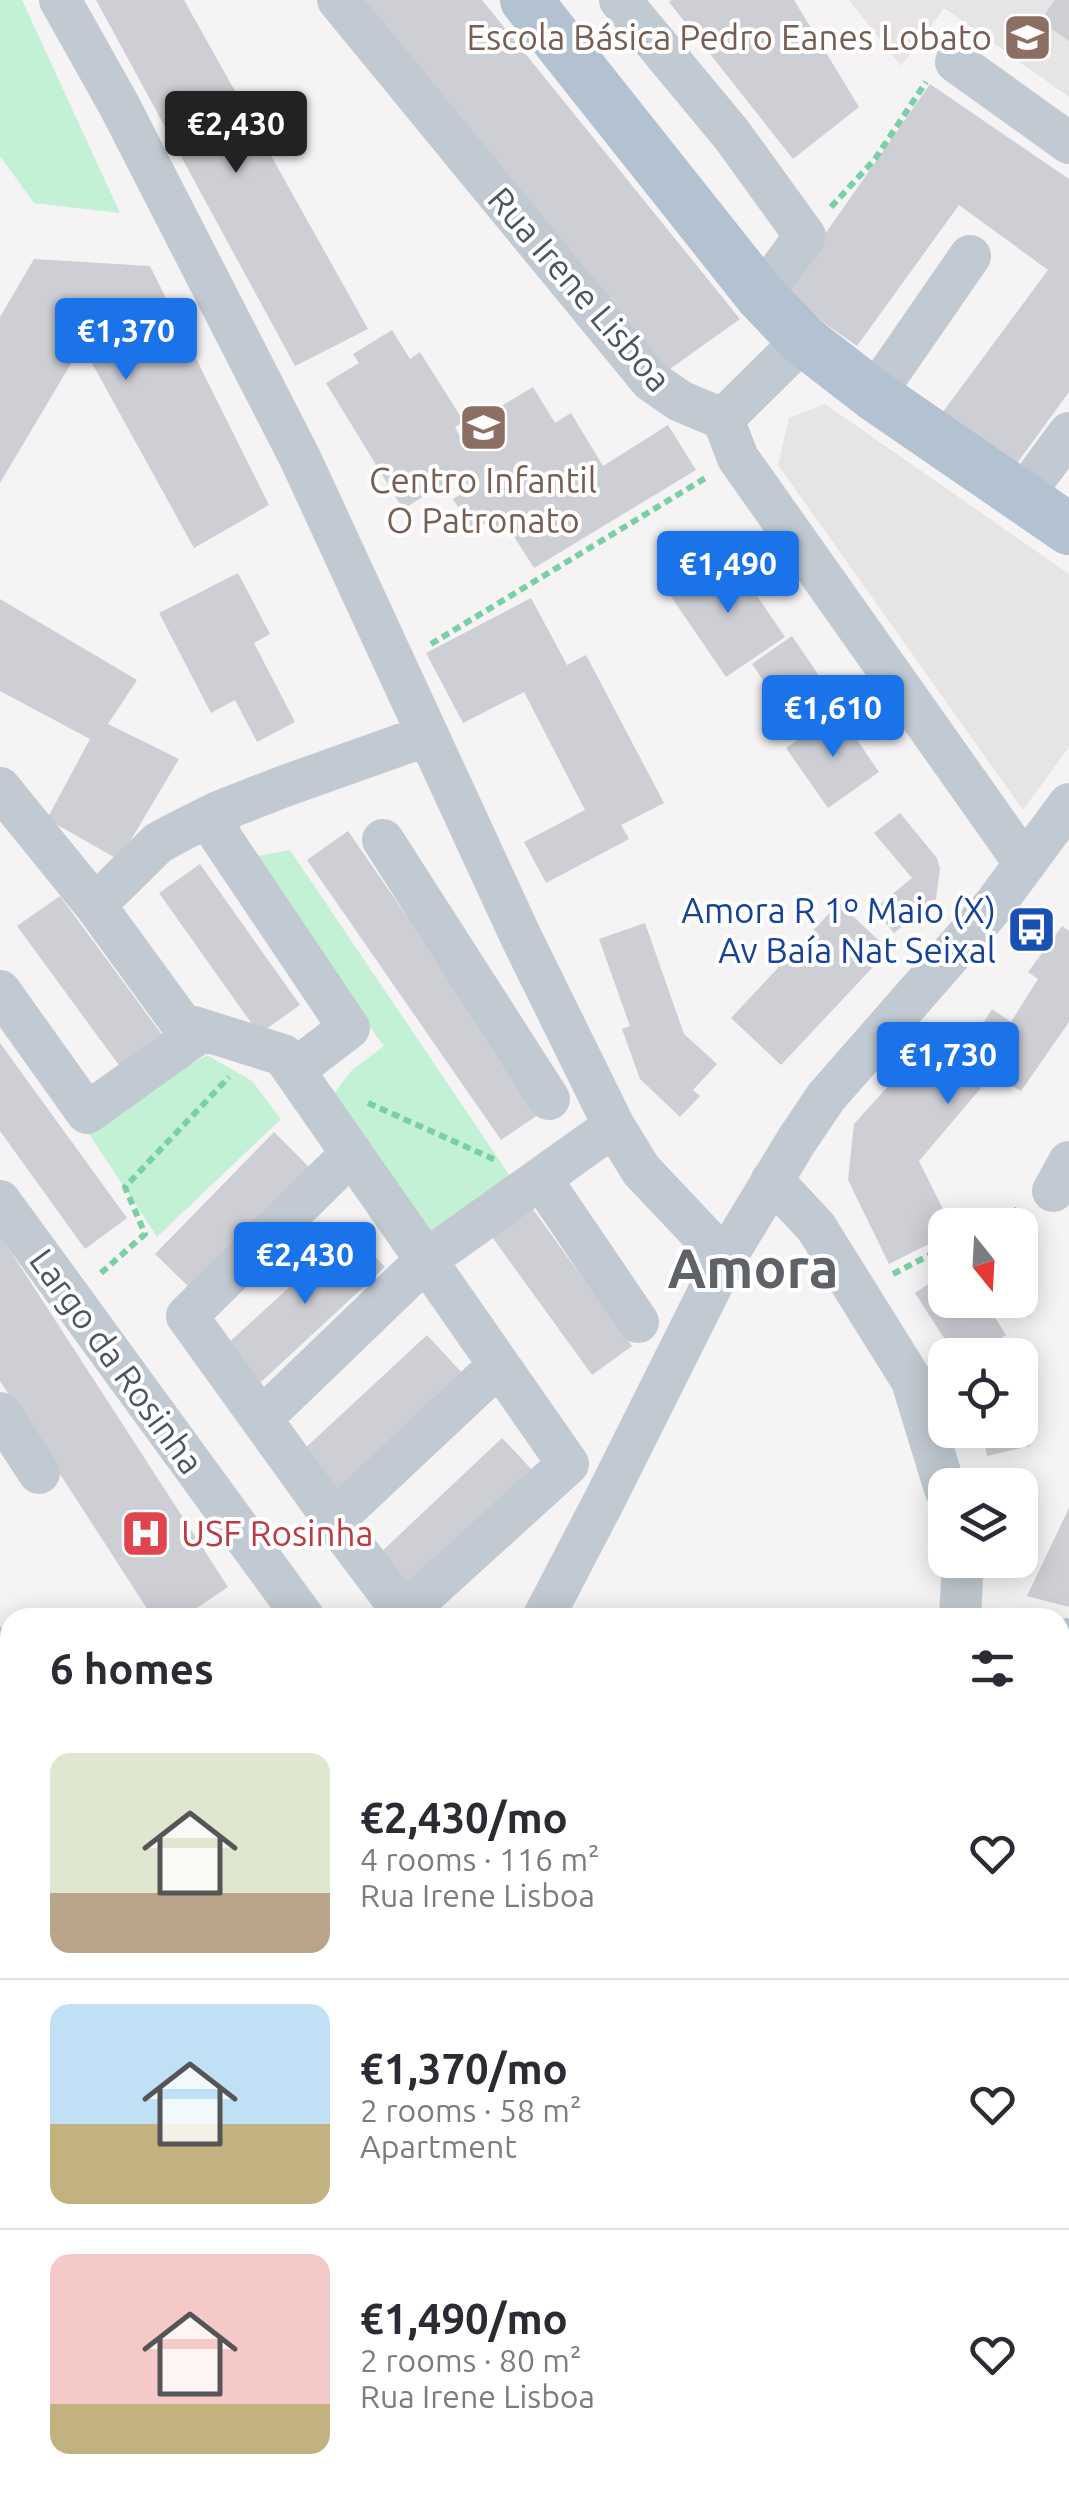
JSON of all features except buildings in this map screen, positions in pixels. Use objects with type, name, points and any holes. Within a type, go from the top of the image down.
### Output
[{"type":"main road","points":[[526,0],[761,296],[803,340],[874,395],[1069,530]]},
{"type":"street","points":[[60,0],[119,106],[300,458],[521,937],[614,1126],[640,1170],[724,1258]]},
{"type":"street","name":"Rua Irene Lisboa","points":[[338,0],[651,382],[730,438]]},
{"type":"street","points":[[620,0],[732,135],[805,236],[761,296]]},
{"type":"street","points":[[956,62],[1069,143]]},
{"type":"street","points":[[874,395],[970,256]]},
{"type":"street","points":[[803,340],[730,438],[1026,864]]},
{"type":"street","points":[[1021,498],[1069,432]]},
{"type":"street","points":[[96,905],[158,843],[218,812],[428,735]]},
{"type":"street","points":[[0,788],[96,905],[181,1023],[283,1055],[568,1464],[410,1608]]},
{"type":"street","points":[[560,1608],[724,1258],[772,1180],[826,1097],[995,904],[1069,804]]},
{"type":"street","points":[[218,812],[220,836],[227,848],[349,1028],[294,1070]]},
{"type":"street","points":[[383,840],[549,1099]]},
{"type":"street","points":[[469,974],[521,937]]},
{"type":"street","points":[[0,991],[87,1114],[202,1030]]},
{"type":"street","points":[[261,1419],[426,1260],[614,1126]]},
{"type":"street","points":[[352,1153],[187,1316],[400,1608]]},
{"type":"street","points":[[541,1179],[638,1322]]},
{"type":"street","points":[[772,1180],[816,1227],[912,1381],[939,1468]]},
{"type":"street","name":"Largo da Rosinha","points":[[0,1201],[297,1608]]},
{"type":"street","points":[[334,1520],[499,1366]]},
{"type":"street","points":[[0,1413],[39,1473]]},
{"type":"street","points":[[961,1608],[962,1578]]},
{"type":"path","points":[[805,236],[875,158],[924,83],[956,62]]},
{"type":"path","points":[[396,665],[730,438]]},
{"type":"path","points":[[71,1298],[146,1234],[124,1187],[258,1047]]},
{"type":"path","points":[[364,1102],[541,1179]]},
{"type":"path","points":[[856,1292],[928,1256]]},
{"type":"shaded area","name":"Escola Básica Pedro Eanes Lobato","points":[[849,0],[1069,0],[1069,97],[944,8],[901,66]]},
{"type":"shaded area","points":[[825,404],[1069,574],[1069,747],[1023,810],[778,465],[789,418]]},
{"type":"green space","points":[[0,0],[22,0],[120,213],[34,203],[0,156]]},
{"type":"green space","points":[[290,850],[512,1179],[426,1237],[332,1096],[352,1070],[384,1046],[245,858]]},
{"type":"green space","points":[[207,1055],[252,1081],[281,1119],[157,1237],[85,1128]]},
{"type":"place","name":"Escola Básica Pedro Eanes Lobato","points":[[1027,37]]},
{"type":"place","name":"Centro Infantil O Patronato","points":[[483,428]]},
{"type":"place","name":"Amora R 1º Maio (X) Av Baía Nat Seixal","points":[[1031,930]]},
{"type":"place","name":"USF Rosinha","points":[[146,1533]]},
{"type":"district","name":"Amora","points":[[753,1267]]}]
